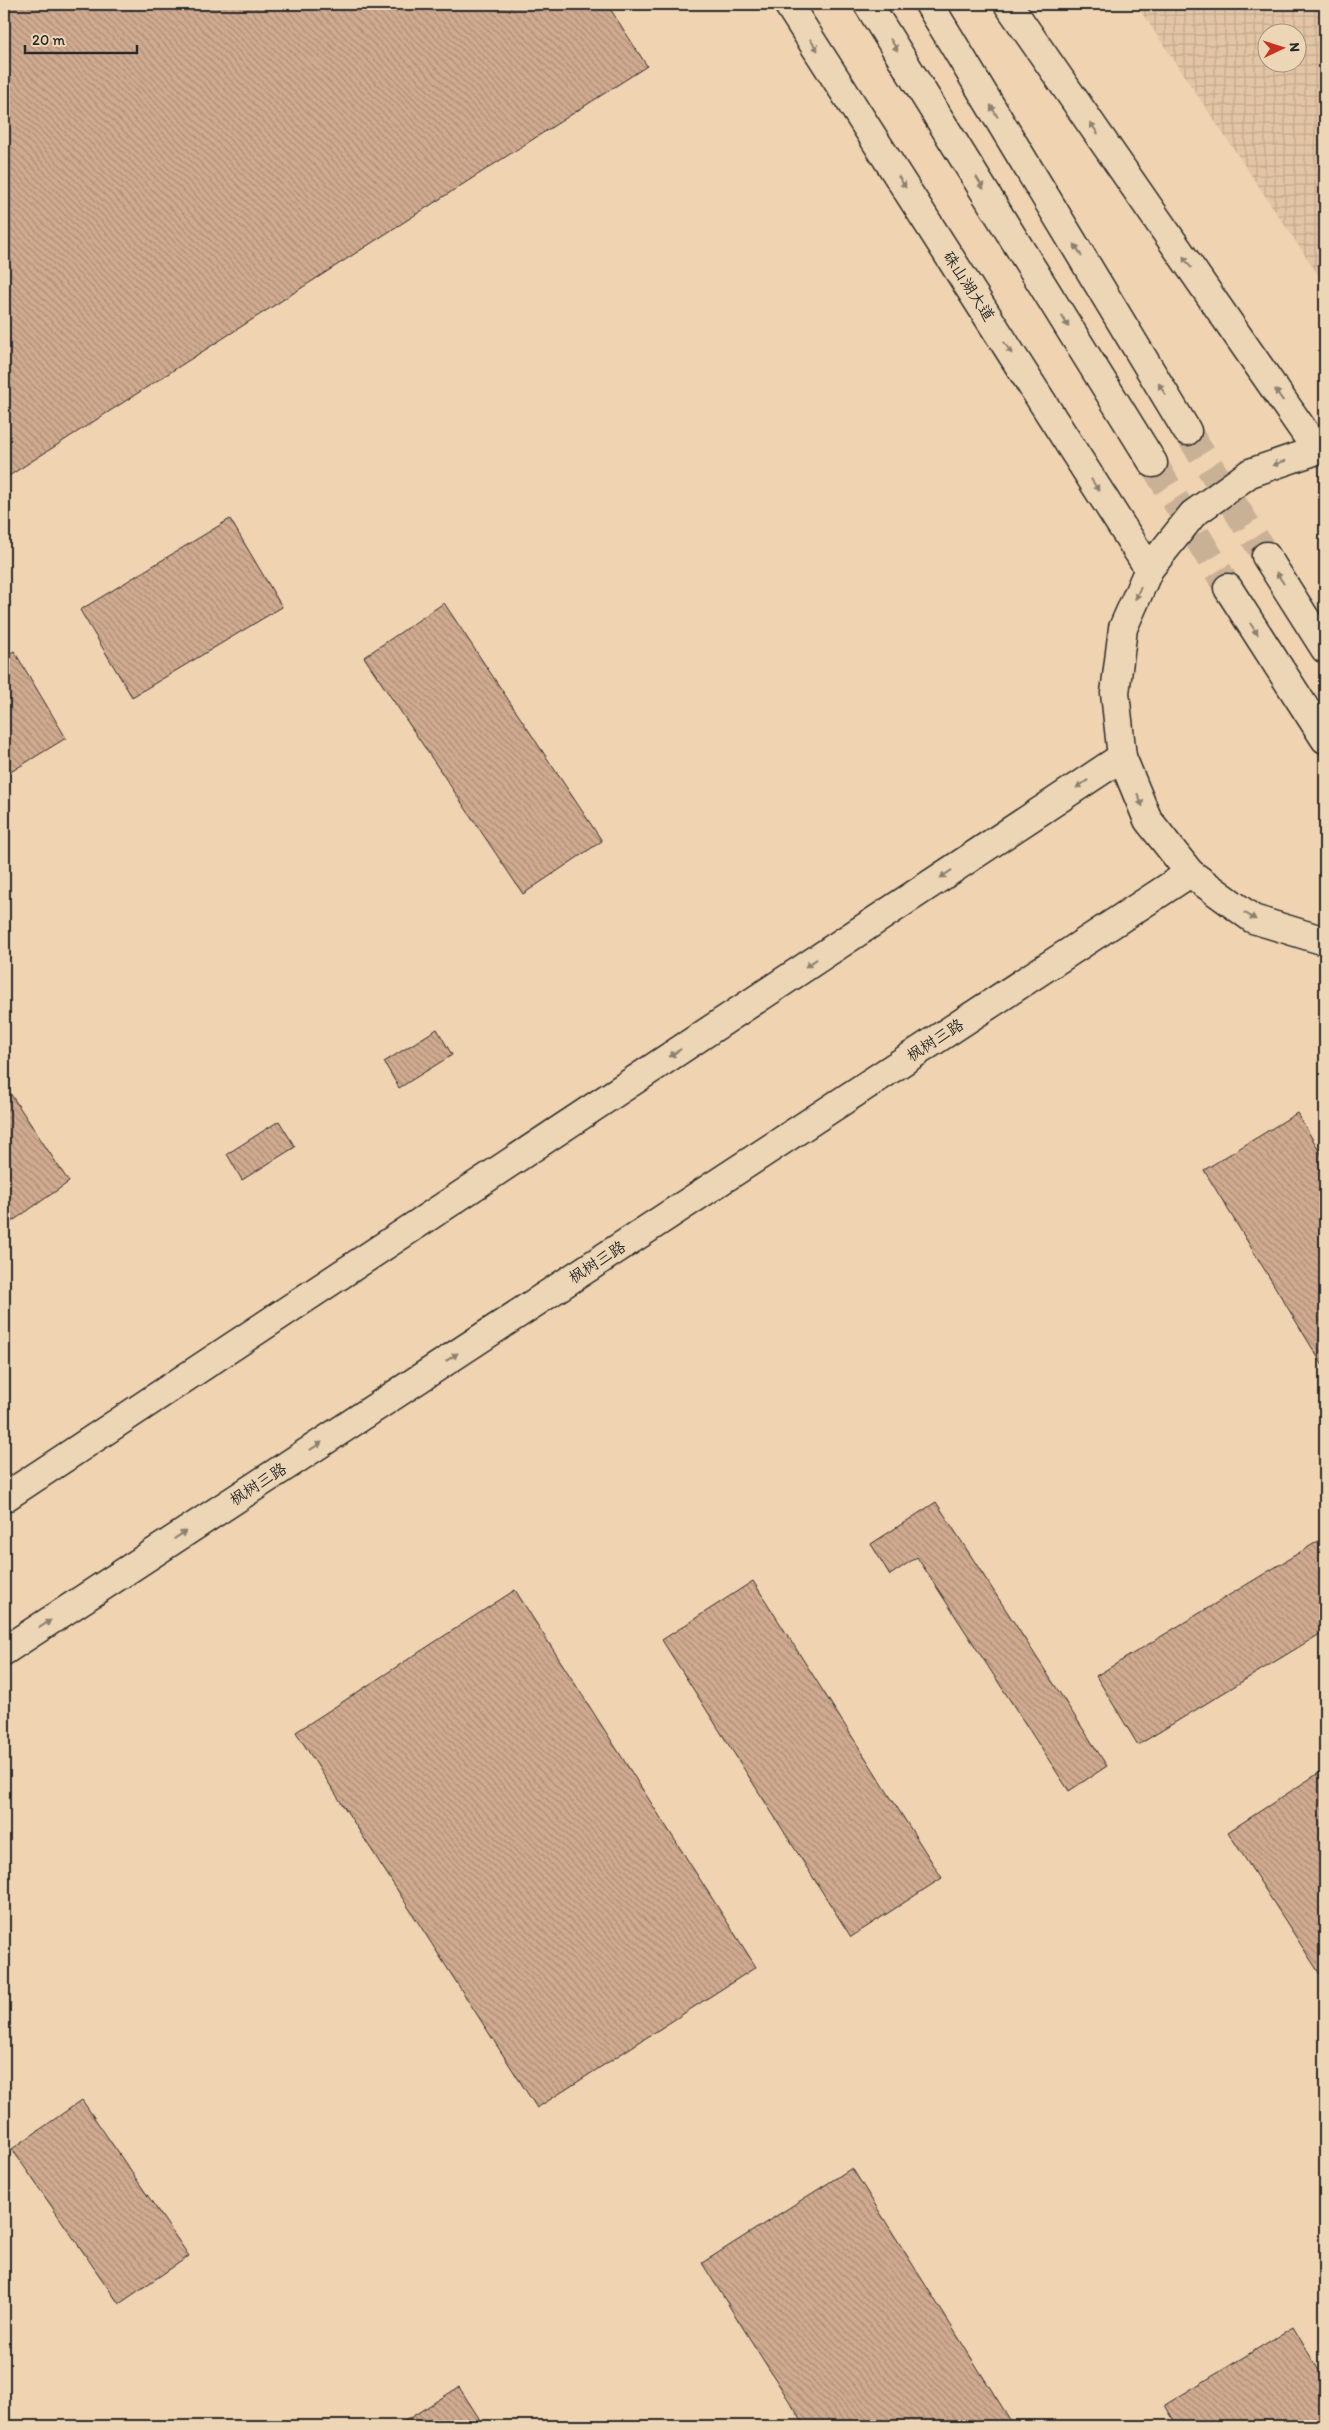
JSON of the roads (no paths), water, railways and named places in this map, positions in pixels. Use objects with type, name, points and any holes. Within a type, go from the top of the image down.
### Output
[{"type":"main road","name":"硃山湖大道","points":[[788,4],[1149,569]]},
{"type":"main road","points":[[868,4],[1153,463]]},
{"type":"main road","points":[[929,4],[1187,431]]},
{"type":"main road","points":[[1008,4],[1321,450],[1250,473],[1193,514],[1149,569],[1123,628],[1115,693],[1122,757],[1148,820],[1190,874],[1253,919],[1325,941]]},
{"type":"main road","points":[[1266,556],[1325,649]]},
{"type":"main road","points":[[1228,588],[1325,739]]},
{"type":"main road","points":[[4,1498],[1122,757]]},
{"type":"main road","name":"枫树三路","points":[[4,1651],[1190,874]]},
{"type":"tunnel","points":[[1187,431],[1266,556]]},
{"type":"tunnel","points":[[1153,463],[1228,588]]}]
